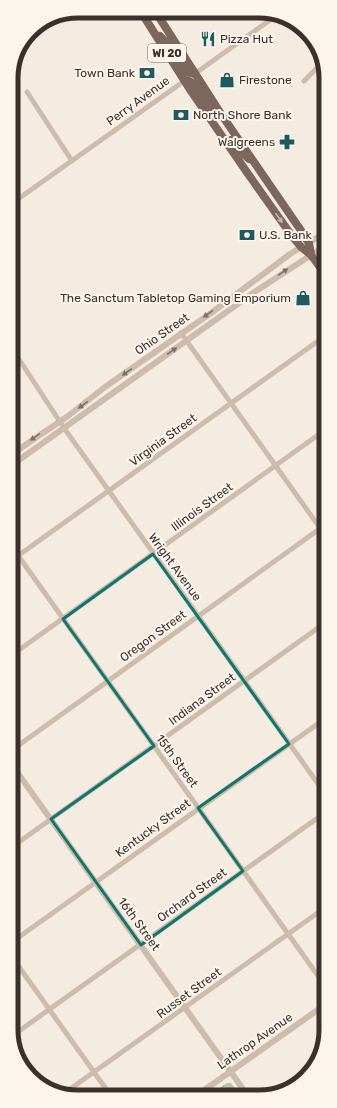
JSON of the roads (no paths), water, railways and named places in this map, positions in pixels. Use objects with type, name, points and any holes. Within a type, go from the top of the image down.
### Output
[{"type":"main road","name":"WI 20","points":[[146,18],[184,80],[217,129],[319,265]]},
{"type":"main road","name":"WI 20","points":[[160,18],[229,125],[274,189],[305,245]]},
{"type":"main road","points":[[153,30],[171,47],[187,72],[195,74]]},
{"type":"main road","points":[[184,80],[189,80],[195,85],[220,119],[229,125]]},
{"type":"main road","points":[[217,129],[220,127],[223,129],[235,146],[257,164]]},
{"type":"main road","points":[[238,158],[256,173],[268,189],[274,189]]},
{"type":"street","name":"Perry Avenue","points":[[18,199],[271,19]]},
{"type":"street","points":[[304,81],[318,67]]},
{"type":"street","points":[[27,92],[72,161]]},
{"type":"street","name":"Ohio Street","points":[[18,450],[211,313],[234,294],[290,254],[319,237]]},
{"type":"street","name":"Ohio Street","points":[[18,461],[186,340],[266,284],[319,249]]},
{"type":"street","points":[[181,333],[276,466],[319,522]]},
{"type":"street","name":"Virginia Street","points":[[18,556],[319,340]]},
{"type":"street","name":"Wright Avenue","points":[[18,358],[108,491],[319,785]]},
{"type":"street","name":"Illinois Street","points":[[18,651],[319,434]]},
{"type":"street","name":"Oregon Street","points":[[18,746],[319,530]]},
{"type":"street","name":"15th Street","points":[[18,556],[319,976]]},
{"type":"street","name":"Indiana Street","points":[[18,843],[319,627]]},
{"type":"street","name":"Kentucky Street","points":[[18,938],[319,723]]},
{"type":"street","name":"16th Street","points":[[18,773],[244,1090]]},
{"type":"street","name":"Orchard Street","points":[[18,1032],[319,817]]},
{"type":"street","name":"Russet Street","points":[[70,1089],[319,912]]},
{"type":"street","points":[[18,965],[107,1090]]},
{"type":"street","name":"Lathrop Avenue","points":[[204,1090],[319,1009]]},
{"type":"place","name":"Pizza Hut","points":[[208,39]]},
{"type":"place","name":"Town Bank","points":[[147,73]]},
{"type":"place","name":"Firestone","points":[[227,80]]},
{"type":"place","name":"North Shore Bank","points":[[181,115]]},
{"type":"place","name":"Walgreens","points":[[287,142]]},
{"type":"place","name":"U.S. Bank","points":[[247,235]]},
{"type":"place","name":"The Sanctum Tabletop Gaming Emporium","points":[[303,298]]}]
